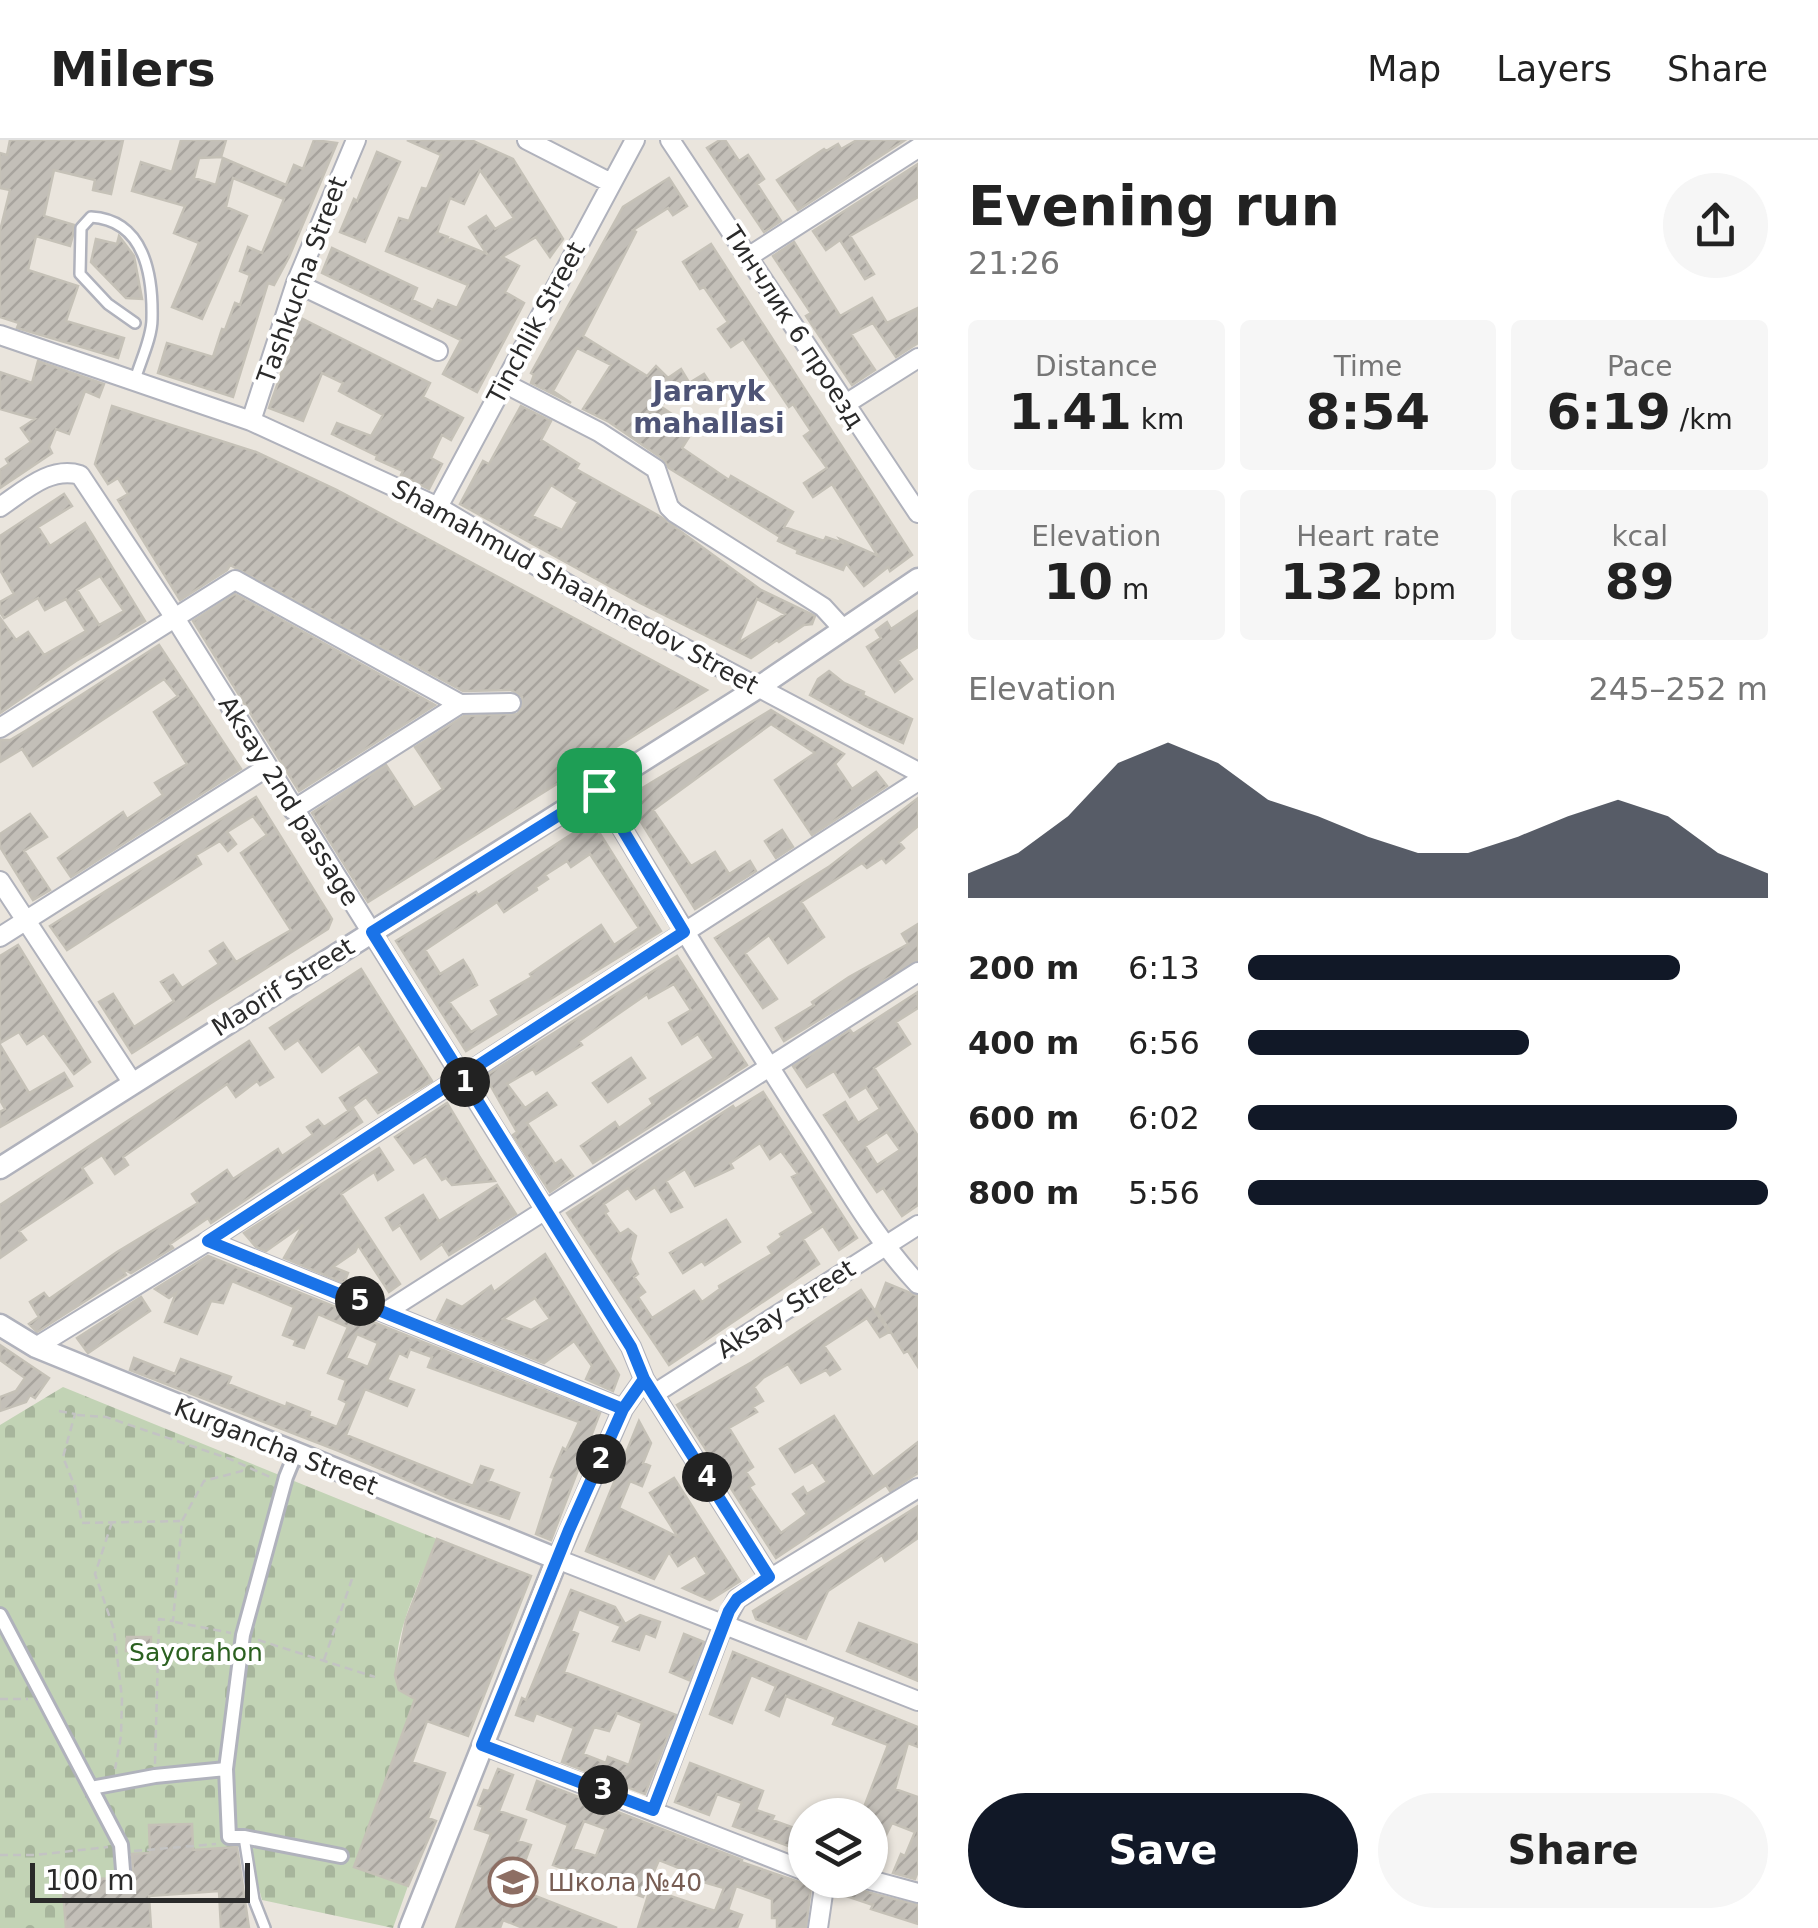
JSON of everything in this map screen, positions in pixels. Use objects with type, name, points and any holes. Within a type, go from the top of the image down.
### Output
[{"type":"street","name":"Tаshkucha Street","points":[[251,421],[296,283],[356,140]]},
{"type":"street","points":[[528,140],[611,182]]},
{"type":"street","name":"Tinchlik Street","points":[[438,507],[635,140]]},
{"type":"street","name":"Тинчлик 6 проезд","points":[[670,140],[918,513]]},
{"type":"street","points":[[748,256],[918,148]]},
{"type":"street","points":[[296,283],[438,351]]},
{"type":"street","name":"Shamahmud Shaahmedov Street","points":[[0,335],[251,421],[438,507],[602,604],[918,772]]},
{"type":"street","points":[[844,404],[918,358]]},
{"type":"street","points":[[504,384],[598,432],[656,469],[669,507],[675,513],[823,607],[844,630]]},
{"type":"street","name":"Aksay 2nd passage","points":[[0,507],[59,472],[80,475],[175,618],[372,932],[631,1347],[649,1386],[769,1577]]},
{"type":"street","name":"Maorif Street","points":[[0,1168],[599,790],[918,579]]},
{"type":"street","points":[[0,728],[234,580],[460,704],[511,703]]},
{"type":"street","points":[[293,810],[460,704]]},
{"type":"street","points":[[0,937],[266,768]]},
{"type":"street","points":[[36,1348],[208,1241],[918,781]]},
{"type":"street","points":[[599,790],[769,1066],[885,1245],[918,1284]]},
{"type":"street","points":[[0,881],[132,1082]]},
{"type":"street","points":[[387,1311],[918,972]]},
{"type":"street","name":"Aksay Street","points":[[557,1559],[623,1409],[649,1386],[918,1224]]},
{"type":"street","points":[[208,1241],[623,1409]]},
{"type":"street","name":"Kurgancha Street","points":[[0,1325],[36,1348],[295,1456],[918,1701]]},
{"type":"street","points":[[295,1456],[243,1635],[226,1769],[229,1837],[244,1836],[341,1856]]},
{"type":"street","points":[[653,1810],[724,1623],[737,1599],[918,1488]]},
{"type":"street","points":[[410,1928],[557,1559]]},
{"type":"street","points":[[0,1615],[121,1846],[123,1870]]},
{"type":"street","points":[[482,1745],[788,1864]]},
{"type":"street","points":[[91,1788],[226,1769]]},
{"type":"street","points":[[888,1885],[918,1893]]},
{"type":"street","points":[[818,1928],[822,1898]]},
{"type":"lane","points":[[135,322],[108,304],[80,274],[80,228],[91,217],[114,220],[127,228],[144,252],[153,322],[135,380]]},
{"type":"lane","points":[[244,1836],[254,1900],[266,1928]]},
{"type":"path","points":[[59,1411],[106,1417],[285,1482]]},
{"type":"path","points":[[75,1414],[63,1457],[75,1487],[82,1523],[182,1521]]},
{"type":"path","points":[[173,1622],[182,1521],[204,1481],[242,1471],[243,1467]]},
{"type":"path","points":[[112,1522],[95,1574],[114,1630],[122,1698],[116,1783]]},
{"type":"path","points":[[323,1661],[352,1579]]},
{"type":"path","points":[[155,1776],[159,1619],[243,1635],[375,1678]]},
{"type":"path","points":[[0,1699],[46,1700]]},
{"type":"path","points":[[0,1855],[121,1846],[130,1851],[149,1850],[224,1843],[229,1837]]},
{"type":"green space","name":"Sayorahon","points":[[63,1387],[437,1539],[407,1613],[397,1652],[399,1690],[415,1699],[354,1866],[408,1886],[393,1928],[262,1900],[257,1881],[246,1882],[243,1847],[127,1854],[128,1873],[123,1878],[62,1878],[66,1928],[0,1928],[0,1425]]},
{"type":"building","points":[[10,140],[123,140],[111,194],[93,190],[95,180],[54,170],[44,216],[74,225],[73,235],[70,246],[36,236],[28,270],[78,286],[66,321],[124,338],[118,358],[17,328],[19,323],[0,317],[0,231],[10,190],[0,188],[0,153],[7,155]]},
{"type":"building","points":[[181,140],[226,140],[221,157],[199,158],[194,178],[216,185],[223,158],[286,185],[294,165],[303,169],[314,140],[337,143],[289,257],[274,285],[268,283],[233,397],[158,373],[167,343],[213,357],[222,329],[225,330],[235,303],[240,305],[250,275],[240,271],[248,247],[262,253],[284,199],[233,178],[226,207],[247,216],[202,319],[172,307],[199,243],[174,233],[185,206],[132,191],[141,162],[172,172]]},
{"type":"building","points":[[407,140],[471,140],[513,159],[563,239],[550,257],[536,237],[502,257],[519,266],[505,292],[524,303],[477,392],[443,374],[461,340],[322,273],[332,248],[417,288],[412,300],[433,310],[438,300],[457,308],[468,285],[386,251],[399,218],[409,221],[441,155]],"holes":[[[480,170],[514,218],[495,229],[486,216],[469,227],[487,254],[451,239],[446,242],[448,237],[437,233],[450,198],[464,204]]]},
{"type":"building","points":[[725,140],[739,161],[748,155],[764,179],[757,184],[781,221],[764,232],[707,148]]},
{"type":"building","points":[[857,140],[905,140],[798,210],[777,180],[824,149],[838,144],[841,149]]},
{"type":"building","points":[[377,152],[400,162],[365,242],[340,232]]},
{"type":"building","points":[[918,164],[918,197],[850,236],[874,274],[865,279],[840,240],[826,250],[813,231]]},
{"type":"building","points":[[669,178],[687,206],[673,215],[668,208],[633,230],[636,232],[583,336],[647,376],[656,366],[668,378],[681,369],[690,384],[660,406],[694,429],[682,448],[729,480],[731,476],[793,512],[784,527],[824,541],[826,537],[843,543],[840,539],[878,556],[832,484],[813,497],[804,483],[827,468],[804,436],[811,431],[793,404],[789,407],[743,339],[731,347],[718,329],[728,322],[683,262],[711,244],[912,555],[864,586],[846,563],[843,570],[797,553],[798,550],[778,541],[780,537],[669,468],[663,459],[609,422],[583,409],[611,365],[577,348],[553,391],[571,403],[531,383],[531,373],[623,207]]},
{"type":"building","points":[[119,236],[134,256],[142,299],[126,298],[91,262],[96,239],[117,244]]},
{"type":"building","points":[[794,242],[840,316],[872,298],[887,323],[918,308],[918,343],[896,357],[873,323],[851,334],[875,370],[852,385],[806,316],[811,313],[773,256]]},
{"type":"building","points":[[301,318],[430,383],[423,397],[463,418],[451,440],[442,435],[431,458],[442,464],[429,489],[401,475],[403,471],[376,459],[377,456],[332,434],[337,423],[371,436],[383,415],[339,391],[343,383],[322,373],[303,421],[269,408]]},
{"type":"building","points":[[38,361],[104,384],[99,397],[85,391],[69,434],[56,429],[49,447],[52,453],[0,488],[0,470],[9,464],[6,459],[31,442],[21,428],[35,419],[0,409],[0,372],[32,383]]},
{"type":"building","points":[[704,374],[716,392],[702,401],[691,382]]},
{"type":"building","points":[[112,406],[256,452],[337,490],[707,690],[368,902],[312,813],[386,765],[414,808],[443,789],[415,747],[464,716],[517,714],[522,708],[522,697],[511,690],[463,691],[230,565],[180,600],[118,500],[128,494],[118,478],[108,484],[95,464]]},
{"type":"building","points":[[521,406],[551,421],[541,440],[579,464],[576,469],[661,517],[761,590],[815,616],[812,624],[777,640],[751,658],[640,603],[460,504],[483,461],[489,464]],"holes":[[[551,485],[578,502],[562,530],[532,516]],[[757,599],[785,614],[738,643]]]},
{"type":"building","points":[[64,494],[72,506],[38,527],[50,546],[85,523],[145,621],[76,661],[0,713],[0,618],[16,640],[28,632],[44,655],[86,631],[66,599],[45,610],[38,598],[4,618],[0,602],[14,594],[0,570],[0,536]],"holes":[[[100,576],[124,611],[99,625],[77,590]]]},
{"type":"building","points":[[235,594],[435,705],[299,791],[193,621]]},
{"type":"building","points":[[918,611],[918,647],[898,660],[912,679],[895,692],[867,647],[881,638],[876,630],[887,622],[891,629]]},
{"type":"building","points":[[159,645],[241,769],[71,877],[58,858],[123,812],[127,819],[163,795],[155,783],[187,764],[154,712],[178,696],[164,679],[33,766],[22,749],[0,762],[0,740],[10,740],[27,730]]},
{"type":"building","points":[[829,671],[864,692],[863,695],[912,719],[903,743],[810,695],[818,679]]},
{"type":"building","points":[[771,710],[844,754],[835,764],[852,789],[876,772],[887,786],[812,835],[775,780],[815,753],[771,724],[653,810],[691,866],[715,852],[729,874],[750,861],[756,871],[695,909],[626,798]]},
{"type":"building","points":[[256,797],[332,919],[328,929],[132,1053],[99,1002],[113,994],[134,1027],[174,1001],[161,982],[173,975],[182,988],[219,964],[210,951],[223,943],[236,962],[291,930],[241,853],[267,835],[253,816],[227,832],[236,844],[228,851],[220,841],[196,855],[201,864],[67,950],[50,926]]},
{"type":"building","points":[[918,798],[918,826],[899,842],[904,848],[886,863],[882,858],[867,868],[862,863],[801,902],[824,937],[788,963],[769,935],[745,953],[777,999],[763,1008],[715,938],[830,866]]},
{"type":"building","points":[[30,814],[47,837],[24,851],[50,890],[33,900],[0,847],[0,834]]},
{"type":"building","points":[[592,821],[661,931],[466,1051],[396,941],[476,892],[478,895]],"holes":[[[590,854],[639,928],[614,945],[601,925],[530,974],[532,977],[491,1001],[499,1015],[471,1032],[449,1002],[477,985],[470,971],[463,960],[440,974],[425,950],[497,902],[504,912],[537,890],[548,879],[545,875],[567,861],[571,867]]]},
{"type":"building","points":[[782,830],[793,847],[776,858],[765,841]]},
{"type":"building","points":[[918,924],[918,960],[784,1041],[776,1028],[849,977],[908,944],[902,934]]},
{"type":"building","points":[[18,945],[90,1062],[74,1074],[44,1033],[27,1044],[19,1032],[0,1043],[0,956]]},
{"type":"building","points":[[677,956],[747,1065],[593,1163],[581,1146],[615,1122],[619,1128],[653,1104],[650,1099],[714,1058],[698,1034],[682,1044],[669,1023],[691,1010],[674,984],[649,998],[647,994],[579,1041],[582,1045],[536,1074],[533,1069],[507,1084],[525,1108],[547,1093],[556,1105],[527,1123],[555,1164],[561,1160],[573,1176],[550,1192],[513,1135],[517,1132],[485,1076]]},
{"type":"building","points":[[361,969],[432,1081],[378,1113],[366,1097],[348,1110],[340,1098],[380,1073],[359,1044],[322,1072],[298,1040],[285,1049],[270,1028]]},
{"type":"building","points":[[918,992],[918,1008],[896,1022],[910,1044],[874,1068],[918,1136],[918,1205],[902,1216],[883,1188],[877,1192],[824,1115],[845,1102],[858,1123],[880,1109],[866,1087],[850,1097],[834,1071],[807,1087],[793,1066],[850,1030],[853,1034]],"holes":[[[887,1132],[900,1150],[877,1165],[865,1146]]]},
{"type":"building","points":[[249,1041],[273,1077],[260,1085],[257,1081],[236,1097],[227,1084],[123,1157],[128,1165],[115,1174],[102,1155],[82,1168],[92,1183],[19,1231],[26,1240],[0,1258],[0,1205]]},
{"type":"building","points":[[0,1045],[29,1093],[64,1073],[72,1086],[0,1127],[0,1112],[5,1109],[0,1100]]},
{"type":"building","points":[[631,1058],[645,1078],[608,1102],[593,1083]]},
{"type":"building","points":[[763,1092],[857,1238],[839,1250],[823,1226],[803,1239],[819,1264],[669,1365],[567,1213],[733,1106],[735,1109]],"holes":[[[760,1143],[770,1159],[781,1151],[798,1174],[792,1177],[814,1213],[780,1234],[782,1237],[768,1247],[772,1254],[719,1286],[702,1302],[694,1291],[652,1318],[638,1297],[645,1292],[634,1277],[638,1274],[630,1259],[636,1236],[628,1229],[620,1234],[605,1213],[608,1211],[604,1204],[628,1188],[636,1199],[655,1187],[671,1212],[682,1207],[666,1181],[685,1169],[695,1186],[733,1168],[730,1163]]]},
{"type":"building","points":[[447,1103],[495,1181],[452,1185],[446,1178],[442,1180],[426,1156],[414,1163],[395,1137]]},
{"type":"building","points":[[353,1108],[362,1122],[211,1223],[208,1218],[170,1244],[173,1248],[131,1273],[121,1268],[126,1275],[37,1332],[29,1324],[39,1317],[30,1302],[44,1293],[49,1299],[198,1203],[192,1194],[227,1170],[233,1179],[278,1149],[282,1156],[313,1135],[307,1127],[318,1120],[324,1127]]},
{"type":"building","points":[[379,1148],[393,1170],[378,1180],[374,1172],[341,1194],[400,1284],[389,1292],[358,1245],[355,1252],[333,1267],[348,1273],[344,1283],[284,1258],[303,1225],[266,1251],[256,1247],[244,1233]]},
{"type":"building","points":[[497,1185],[516,1214],[449,1255],[442,1244],[421,1259],[400,1225],[393,1230],[386,1218],[423,1195],[439,1221]]},
{"type":"building","points":[[726,1220],[740,1242],[705,1265],[702,1261],[683,1273],[670,1253]]},
{"type":"building","points":[[545,1254],[619,1375],[613,1391],[586,1379],[592,1366],[574,1341],[544,1363],[437,1320],[447,1300],[462,1307],[491,1286],[494,1292]],"holes":[[[535,1298],[550,1319],[531,1330],[503,1319]]]},
{"type":"building","points":[[208,1256],[600,1413],[551,1540],[536,1534],[554,1478],[551,1477],[579,1422],[428,1367],[432,1357],[410,1349],[407,1357],[399,1353],[387,1380],[414,1390],[407,1406],[365,1389],[346,1435],[473,1486],[481,1466],[493,1470],[488,1481],[519,1493],[509,1519],[130,1370],[134,1358],[175,1374],[181,1359],[231,1377],[228,1384],[286,1407],[287,1403],[310,1412],[309,1416],[337,1427],[347,1403],[339,1399],[346,1380],[328,1373],[348,1327],[318,1314],[304,1348],[294,1345],[296,1340],[283,1335],[294,1307],[232,1281],[223,1303],[211,1301],[197,1334],[165,1322],[176,1293],[169,1298],[155,1289]],"holes":[[[357,1334],[378,1343],[368,1367],[346,1358]]]},
{"type":"building","points":[[886,1283],[918,1296],[918,1367],[908,1351],[904,1353],[876,1309]]},
{"type":"building","points":[[861,1290],[889,1332],[880,1337],[867,1318],[824,1346],[840,1369],[830,1375],[826,1370],[801,1383],[788,1364],[763,1378],[754,1387],[763,1401],[753,1407],[757,1412],[729,1428],[753,1467],[746,1472],[754,1484],[749,1487],[781,1533],[807,1514],[793,1494],[803,1487],[807,1494],[827,1482],[813,1462],[795,1472],[780,1449],[834,1416],[873,1477],[918,1442],[918,1473],[890,1491],[886,1485],[776,1558],[677,1405],[752,1362]]},
{"type":"building","points":[[141,1297],[150,1311],[88,1353],[77,1338]]},
{"type":"building","points":[[0,1345],[49,1378],[35,1398],[30,1395],[26,1402],[0,1411],[0,1397],[16,1391],[25,1378],[0,1360]]},
{"type":"building","points":[[639,1421],[651,1443],[643,1463],[650,1466],[642,1486],[630,1481],[619,1508],[678,1537],[650,1493],[674,1478],[740,1581],[710,1600],[683,1588],[707,1574],[695,1555],[678,1566],[669,1552],[654,1579],[586,1551]]},
{"type":"building","points":[[918,1506],[918,1538],[885,1561],[882,1555],[828,1591],[806,1639],[756,1619],[753,1611]]},
{"type":"building","points":[[437,1539],[531,1576],[468,1736],[427,1721],[412,1762],[445,1773],[428,1818],[436,1821],[408,1886],[354,1867],[415,1699],[399,1690],[395,1675],[406,1620]]},
{"type":"building","points":[[571,1590],[615,1607],[625,1624],[640,1615],[660,1622],[655,1637],[645,1633],[639,1650],[613,1641],[621,1626],[579,1609],[571,1631],[578,1634],[564,1672],[676,1715],[645,1794],[562,1762],[574,1728],[536,1713],[533,1721],[516,1715],[522,1698],[526,1700]],"holes":[[[617,1713],[642,1723],[629,1765],[608,1757],[606,1763],[583,1754],[594,1727],[609,1731]]]},
{"type":"building","points":[[859,1623],[918,1645],[918,1681],[847,1651]]},
{"type":"building","points":[[684,1634],[704,1642],[689,1680],[670,1672]]},
{"type":"building","points":[[127,1637],[151,1637],[151,1652],[126,1651]]},
{"type":"building","points":[[733,1652],[918,1727],[918,1747],[908,1743],[895,1789],[918,1797],[915,1879],[893,1873],[915,1832],[892,1823],[888,1831],[888,1798],[868,1798],[888,1745],[833,1724],[836,1717],[786,1696],[779,1716],[766,1710],[776,1686],[751,1675],[732,1723],[710,1714]]},
{"type":"building","points":[[690,1763],[763,1791],[756,1810],[788,1826],[788,1846],[733,1826],[742,1803],[717,1794],[709,1815],[675,1802]]},
{"type":"building","points":[[498,1769],[513,1775],[499,1811],[526,1820],[518,1841],[531,1845],[515,1888],[617,1928],[523,1928],[503,1920],[500,1928],[456,1928],[491,1834],[475,1829],[483,1807],[478,1805]]},
{"type":"building","points":[[537,1781],[788,1878],[788,1898],[810,1898],[806,1928],[777,1928],[777,1918],[772,1918],[772,1899],[736,1886],[728,1910],[742,1915],[737,1928],[638,1928],[650,1889],[715,1911],[724,1888],[682,1876],[684,1870],[659,1860],[643,1897],[553,1865],[568,1825],[527,1809]],"holes":[[[584,1821],[606,1829],[596,1856],[573,1849]]]},
{"type":"building","points":[[192,1824],[193,1850],[237,1847],[249,1928],[221,1928],[219,1891],[149,1896],[151,1928],[66,1928],[62,1878],[128,1879],[133,1870],[132,1854],[150,1853],[149,1825]]},
{"type":"building","points":[[888,1897],[918,1905],[918,1924],[871,1909],[873,1905],[852,1898]]},
{"type":"place","name":"Школа №40","points":[[513,1882]]},
{"type":"district","name":"Jararyk mahallasi","points":[[709,407]]},
{"type":"route","points":[[599,790],[372,932],[462,1076],[208,1241],[623,1409],[644,1379],[769,1577],[737,1599],[729,1611],[653,1810],[482,1745],[569,1530],[623,1409],[644,1379],[631,1347],[462,1076],[684,932],[599,790]]}]
